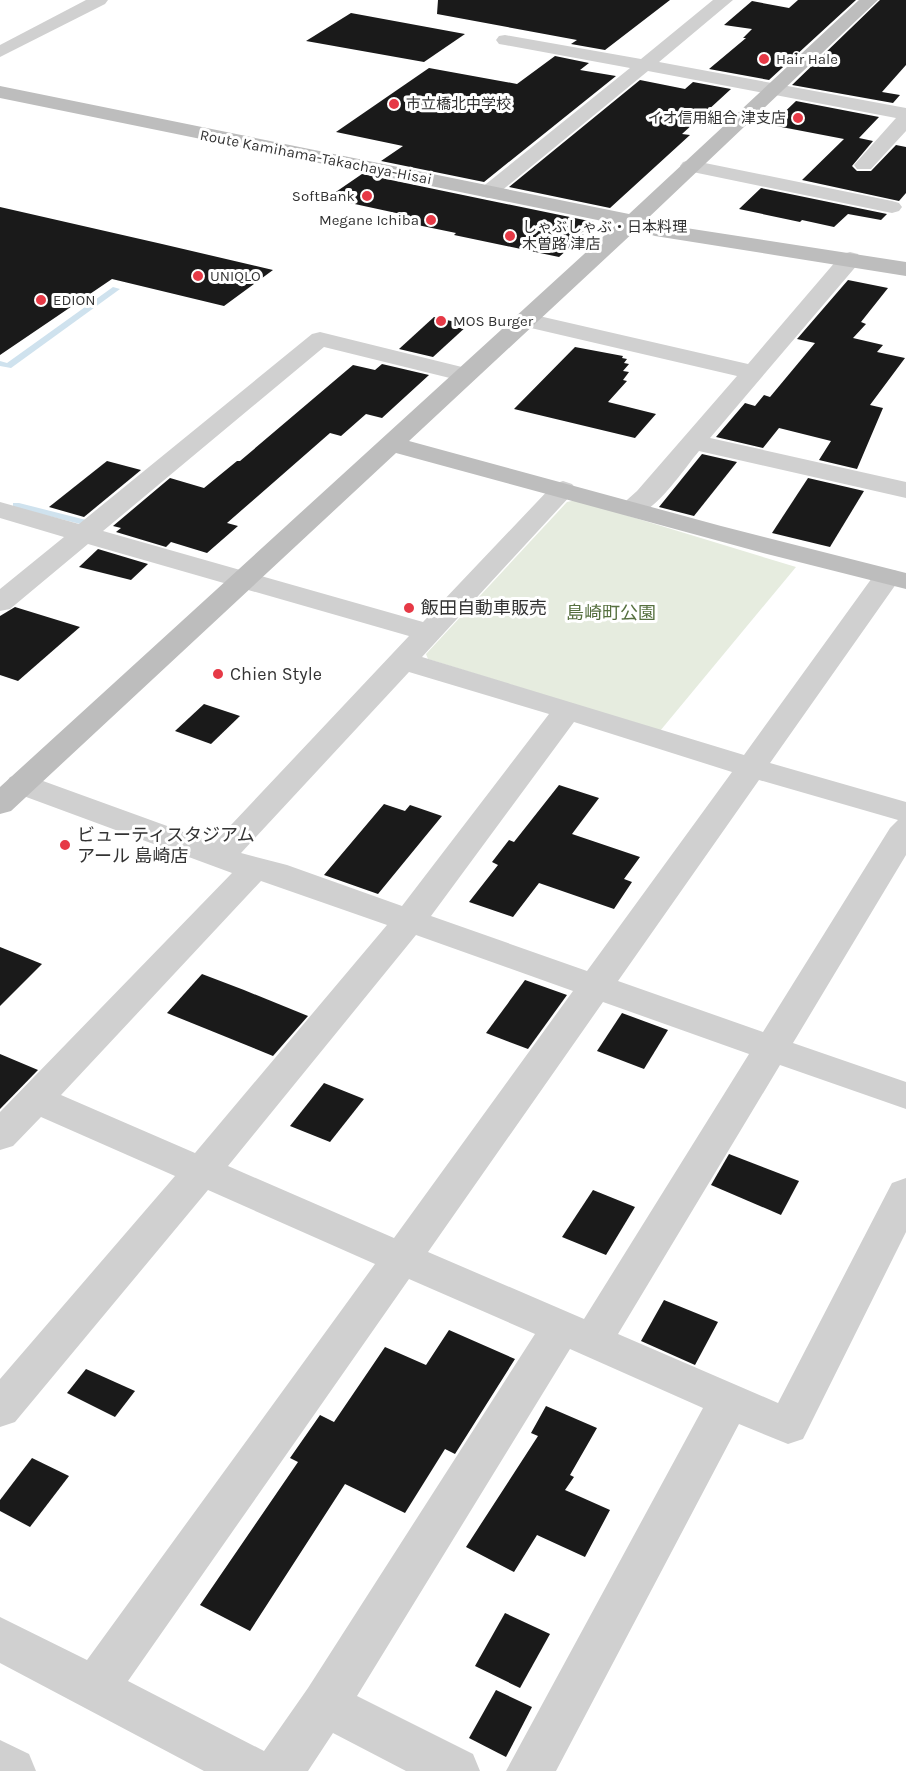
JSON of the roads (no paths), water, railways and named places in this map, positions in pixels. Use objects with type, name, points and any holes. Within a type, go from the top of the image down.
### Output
[{"type":"street","points":[[0,52],[99,0]]},
{"type":"street","points":[[488,192],[724,0]]},
{"type":"street","points":[[11,794],[633,221],[869,0]]},
{"type":"street","points":[[505,40],[906,114]]},
{"type":"street","name":"Route Kamihama-Takachaya-Hisai","points":[[0,92],[633,221],[655,230],[906,269]]},
{"type":"street","points":[[864,165],[906,119]]},
{"type":"street","points":[[690,166],[892,207]]},
{"type":"street","name":"Route Kamihama-Takachaya-Hisai","points":[[633,221],[664,218],[684,220],[811,237],[906,255]]},
{"type":"street","points":[[632,508],[646,497],[849,259]]},
{"type":"street","points":[[526,320],[753,372]]},
{"type":"street","points":[[0,603],[321,339],[466,375]]},
{"type":"street","points":[[693,442],[906,490]]},
{"type":"street","points":[[95,1688],[753,768],[897,579],[758,544],[563,489],[390,444]]},
{"type":"street","points":[[220,856],[563,489]]},
{"type":"street","points":[[0,510],[429,633]]},
{"type":"street","points":[[404,661],[753,768],[906,812]]},
{"type":"street","points":[[0,1409],[203,1170],[409,921],[567,710]]},
{"type":"street","points":[[11,794],[220,856],[254,869],[275,873],[906,1096]]},
{"type":"street","points":[[279,1771],[771,1049],[906,828]]},
{"type":"street","points":[[0,1136],[254,869]]},
{"type":"street","points":[[35,1099],[788,1426],[906,1193]]},
{"type":"street","points":[[530,1771],[729,1401]]},
{"type":"street","points":[[0,1639],[253,1771]]},
{"type":"street","points":[[325,1704],[456,1771]]},
{"type":"street","points":[[0,1764],[12,1771]]},
{"type":"waterway","points":[[0,363],[8,366],[116,289]]},
{"type":"waterway","points":[[16,505],[95,525]]},
{"type":"place","name":"Hair Hale","points":[[764,59]]},
{"type":"place","name":"市立橋北中学校","points":[[394,104]]},
{"type":"place","name":"イオ信用組合 津支店","points":[[798,118]]},
{"type":"place","name":"SoftBank","points":[[367,196]]},
{"type":"place","name":"Megane Ichiba","points":[[431,220]]},
{"type":"place","name":"しゃぶしゃぶ・日本料理 木曽路 津店","points":[[510,236]]},
{"type":"place","name":"UNIQLO","points":[[198,276]]},
{"type":"place","name":"EDION","points":[[41,300]]},
{"type":"place","name":"MOS Burger","points":[[441,321]]},
{"type":"place","name":"飯田自動車販売","points":[[409,608]]},
{"type":"place","name":"Chien Style","points":[[218,674]]},
{"type":"place","name":"ビューティスタジアム アール 島崎店","points":[[65,845]]},
{"type":"park label","name":"島崎町公園","points":[[611,613]]}]
